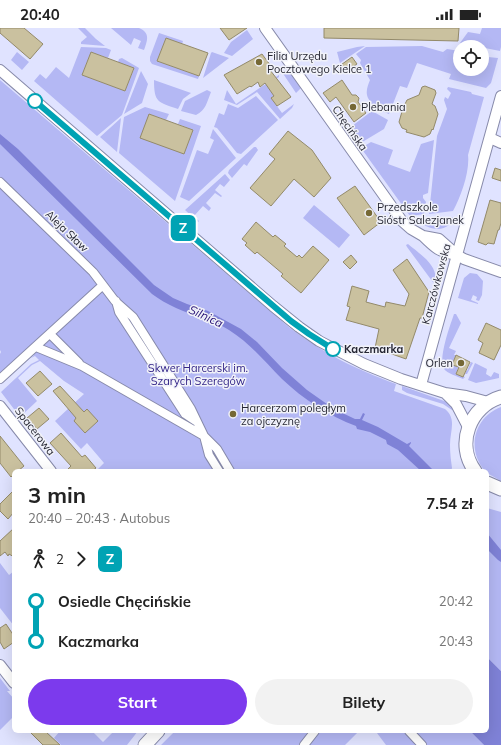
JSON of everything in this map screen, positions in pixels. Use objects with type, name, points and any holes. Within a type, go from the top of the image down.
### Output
[{"type":"street","name":"Chęcińska","points":[[265,28],[402,221],[423,236],[435,249],[457,254],[474,263],[501,272]]},
{"type":"street","points":[[0,70],[298,327],[323,344],[364,364],[446,393],[466,396],[488,402]]},
{"type":"street","name":"Karczówkowska","points":[[421,385],[501,96]]},
{"type":"street","points":[[490,138],[501,143]]},
{"type":"street","name":"Aleja Sław","points":[[0,182],[93,272],[115,301],[135,319],[191,409],[204,436],[209,455],[218,469]]},
{"type":"street","points":[[0,378],[103,286]]},
{"type":"street","name":"Aleja Sław","points":[[115,301],[119,312],[185,414],[198,422]]},
{"type":"street","points":[[50,334],[82,366]]},
{"type":"street","points":[[36,347],[82,366],[204,436]]},
{"type":"street","points":[[446,393],[456,404],[468,427]]},
{"type":"street","points":[[473,469],[466,452],[468,427],[477,412],[488,402],[501,397]]},
{"type":"street","name":"Spacerowa","points":[[0,406],[49,469]]},
{"type":"street","points":[[185,414],[186,425]]},
{"type":"street","name":"Aleja Sław","points":[[204,436],[216,449],[229,469]]},
{"type":"street","points":[[489,484],[501,489]]},
{"type":"street","points":[[0,665],[12,680]]},
{"type":"street","points":[[145,745],[156,733]]},
{"type":"street","points":[[304,745],[313,733]]},
{"type":"street","points":[[411,733],[422,745]]},
{"type":"green space","points":[[78,28],[85,28],[105,46],[81,44],[81,42],[87,37]]},
{"type":"green space","points":[[111,28],[139,28],[143,30],[147,35],[144,50],[138,48],[141,41],[134,38],[131,45]]},
{"type":"green space","points":[[482,28],[501,28],[500,51],[489,49],[489,40],[462,40],[468,32],[480,34]]},
{"type":"green space","points":[[247,30],[253,39],[232,56],[224,53],[231,42]]},
{"type":"green space","points":[[159,33],[183,41],[182,44],[166,38],[157,61],[199,76],[198,79],[152,64],[150,57]]},
{"type":"green space","points":[[365,46],[340,63],[337,52]]},
{"type":"green space","points":[[422,46],[443,52],[447,49],[453,50],[453,76],[489,76],[489,57],[498,58],[491,83],[486,88],[449,79],[451,74],[417,63],[407,88],[400,86],[389,114],[372,107],[372,104],[368,98],[367,89],[370,80],[360,63],[361,60],[356,54],[366,47]]},
{"type":"green space","points":[[81,47],[106,48],[111,50],[108,58],[91,52],[82,75],[125,91],[134,69],[118,62],[119,59],[122,58],[139,68],[122,115],[97,136],[34,81],[40,74],[46,79],[56,67],[69,78]]},
{"type":"green space","points":[[17,52],[29,62],[22,70],[11,60]]},
{"type":"green space","points":[[212,52],[229,58],[203,78],[211,53]]},
{"type":"green space","points":[[285,69],[288,69],[301,88],[296,93],[282,72]]},
{"type":"green space","points":[[141,71],[148,84],[142,103],[124,114]]},
{"type":"green space","points":[[279,75],[279,77],[267,85],[274,96],[271,98],[282,113],[294,104],[292,108],[280,119],[257,92],[237,105],[224,100],[227,90],[236,104]]},
{"type":"green space","name":"Skwer Harcerski im. Szarych Szeregów","points":[[0,80],[290,328],[316,346],[341,360],[367,373],[396,384],[394,391],[445,409],[449,413],[452,421],[450,454],[452,468],[98,469],[104,463],[87,443],[81,449],[55,421],[84,394],[64,381],[40,361],[32,365],[18,378],[37,401],[20,417],[1,392],[31,364],[39,360],[35,356],[31,358],[34,355],[28,348],[0,374]]},
{"type":"green space","points":[[154,80],[191,93],[183,99],[178,109],[171,107],[162,103],[156,97]]},
{"type":"green space","points":[[448,87],[471,92],[472,94],[484,97],[468,155],[468,169],[462,191],[456,205],[453,211],[429,214],[437,136],[447,109],[444,100],[445,97],[448,99],[451,93],[447,89]]},
{"type":"green space","points":[[207,90],[211,92],[202,111],[196,115],[181,111],[185,101]]},
{"type":"green space","points":[[256,96],[278,120],[241,154],[237,153],[217,128],[214,127],[219,113],[224,115],[228,104],[238,108]]},
{"type":"green space","points":[[145,107],[169,114],[166,120],[149,114],[184,154],[193,130],[178,124],[180,119],[201,126],[175,201],[119,153],[124,117]]},
{"type":"green space","points":[[372,111],[388,120],[384,129],[359,144],[348,129]]},
{"type":"green space","points":[[121,118],[117,152],[100,137]]},
{"type":"green space","points":[[213,129],[236,158],[189,201],[180,197],[197,150],[208,154],[214,140],[210,138]]},
{"type":"green space","points":[[434,140],[428,193],[423,195],[426,202],[424,214],[410,216],[361,148],[371,142],[393,150],[388,164],[410,172],[421,144]]},
{"type":"green space","points":[[254,147],[258,150],[247,166],[244,164],[232,178],[228,173],[229,170]]},
{"type":"green space","points":[[225,174],[230,180],[224,187],[220,184],[215,190],[222,196],[221,197],[215,193],[206,203],[211,208],[209,211],[203,206],[194,216],[199,221],[198,222],[185,210]]},
{"type":"green space","points":[[314,205],[350,235],[339,248],[303,218]]},
{"type":"green space","points":[[454,217],[451,223],[445,228],[440,229],[423,225],[415,220]]},
{"type":"green space","points":[[408,244],[424,257],[432,267],[436,278],[435,285],[407,247],[406,245]]},
{"type":"green space","points":[[470,273],[477,274],[483,281],[482,295],[479,301],[476,300],[477,297],[473,295],[471,300],[478,304],[458,298],[464,278]]},
{"type":"green space","points":[[454,314],[456,314],[461,323],[449,348],[456,351],[452,364],[467,371],[471,362],[473,363],[467,374],[458,368],[456,374],[465,377],[463,379],[450,374],[444,369],[442,357]]},
{"type":"green space","points":[[475,363],[487,369],[486,374],[491,377],[494,372],[499,374],[499,378],[476,383],[468,380]]},
{"type":"green space","points":[[402,386],[447,402],[455,409],[452,410],[443,404],[407,393],[402,390]]},
{"type":"green space","points":[[501,407],[501,481],[489,474],[489,469],[484,469],[476,453],[476,434],[479,426],[484,418]]},
{"type":"green space","points":[[489,509],[501,512],[501,671],[489,659]]},
{"type":"green space","points":[[0,563],[9,575],[12,573],[12,623],[0,608]]},
{"type":"green space","points":[[0,678],[10,691],[7,691],[12,697],[12,718],[0,730]]},
{"type":"green space","points":[[58,733],[94,733],[103,742],[112,733],[136,733],[127,745],[61,745],[54,738]]},
{"type":"green space","points":[[173,733],[357,733],[345,745],[161,745]]},
{"type":"green space","points":[[377,733],[472,733],[484,745],[386,745]]},
{"type":"water","name":"Silnica","points":[[0,134],[18,149],[154,285],[173,298],[208,311],[241,329],[257,342],[282,368],[307,390],[334,409],[355,419],[360,419],[363,413],[365,414],[362,420],[378,427],[407,444],[411,442],[409,446],[432,469],[419,469],[398,450],[387,444],[386,440],[370,432],[357,429],[356,426],[326,412],[308,400],[282,379],[251,347],[229,330],[216,323],[182,311],[152,294],[0,144]]},
{"type":"water","points":[[489,535],[501,550],[501,562],[489,551]]},
{"type":"water","points":[[489,659],[501,671],[501,745],[484,745],[472,733],[489,733]]},
{"type":"building","points":[[0,28],[24,28],[43,44],[30,59],[0,33]]},
{"type":"building","points":[[220,28],[247,28],[229,40]]},
{"type":"building","points":[[324,28],[459,28],[458,40],[453,41],[324,38]]},
{"type":"building","points":[[166,38],[208,53],[199,76],[157,61]]},
{"type":"building","points":[[91,52],[134,68],[125,91],[82,75]]},
{"type":"building","points":[[262,54],[273,69],[270,70],[291,97],[277,106],[271,98],[274,96],[265,83],[260,87],[258,82],[237,94],[224,75]]},
{"type":"building","points":[[352,57],[357,64],[344,73],[338,67]]},
{"type":"building","name":"Plebania","points":[[342,80],[352,95],[356,95],[359,98],[358,102],[366,113],[354,122],[336,97],[330,102],[323,93]]},
{"type":"building","points":[[425,86],[435,90],[436,93],[432,104],[435,106],[438,114],[433,130],[432,129],[430,134],[424,137],[406,132],[407,130],[402,128],[399,122],[407,100],[419,95],[422,87]]},
{"type":"building","points":[[149,114],[193,130],[184,154],[140,138]]},
{"type":"building","points":[[288,131],[312,150],[331,178],[314,197],[294,179],[271,206],[250,188],[275,159],[269,154]]},
{"type":"building","points":[[495,168],[501,170],[501,181],[492,178]]},
{"type":"building","points":[[355,186],[381,222],[364,235],[337,198]]},
{"type":"building","points":[[490,200],[501,203],[501,223],[494,244],[488,243],[486,245],[478,242]]},
{"type":"building","points":[[256,222],[273,237],[275,235],[286,244],[284,246],[297,257],[299,255],[302,258],[313,246],[329,260],[301,293],[281,276],[283,274],[257,252],[255,254],[245,245],[247,243],[242,239]]},
{"type":"building","points":[[351,255],[357,262],[350,269],[343,262]]},
{"type":"building","points":[[407,259],[429,292],[422,318],[420,318],[406,359],[375,348],[379,329],[346,320],[350,307],[347,306],[352,286],[369,291],[366,302],[385,307],[386,302],[405,306],[409,294],[393,270]]},
{"type":"building","name":"Orlen","points":[[486,323],[501,330],[501,345],[494,360],[479,353],[483,343],[478,340]]},
{"type":"building","name":"Orlen","points":[[456,355],[470,362],[463,377],[456,374],[459,367],[452,365]]},
{"type":"building","points":[[40,371],[52,384],[38,396],[26,383]]},
{"type":"building","points":[[60,386],[84,412],[87,409],[98,421],[85,433],[74,421],[76,418],[53,391]]},
{"type":"building","points":[[39,408],[49,419],[37,429],[27,418]]},
{"type":"building","points":[[61,433],[82,457],[85,455],[96,468],[68,469],[71,466],[50,443]]},
{"type":"building","points":[[0,436],[24,466],[20,469],[12,469],[11,477],[0,463]]},
{"type":"building","points":[[12,492],[12,514],[8,519],[0,511],[0,504]]},
{"type":"building","points":[[12,530],[12,556],[9,554],[8,556],[5,552],[0,556],[0,541]]},
{"type":"building","points":[[6,624],[12,633],[12,643],[4,649],[0,642],[0,628]]},
{"type":"building","points":[[31,733],[47,733],[60,745],[43,745]]},
{"type":"bus line","name":"Z","points":[[35,101],[291,321],[323,344],[333,349]]},
{"type":"place","name":"Filia Urzędu Pocztowego Kielce 1","points":[[259,62]]},
{"type":"place","name":"Plebania","points":[[353,107]]},
{"type":"place","name":"Przedszkole Sióstr Salezjanek","points":[[369,213]]},
{"type":"place","name":"Kaczmarka","points":[[333,349]]},
{"type":"place","name":"Orlen","points":[[461,363]]},
{"type":"place","name":"Harcerzom poległym za ojczyznę","points":[[233,414]]}]
